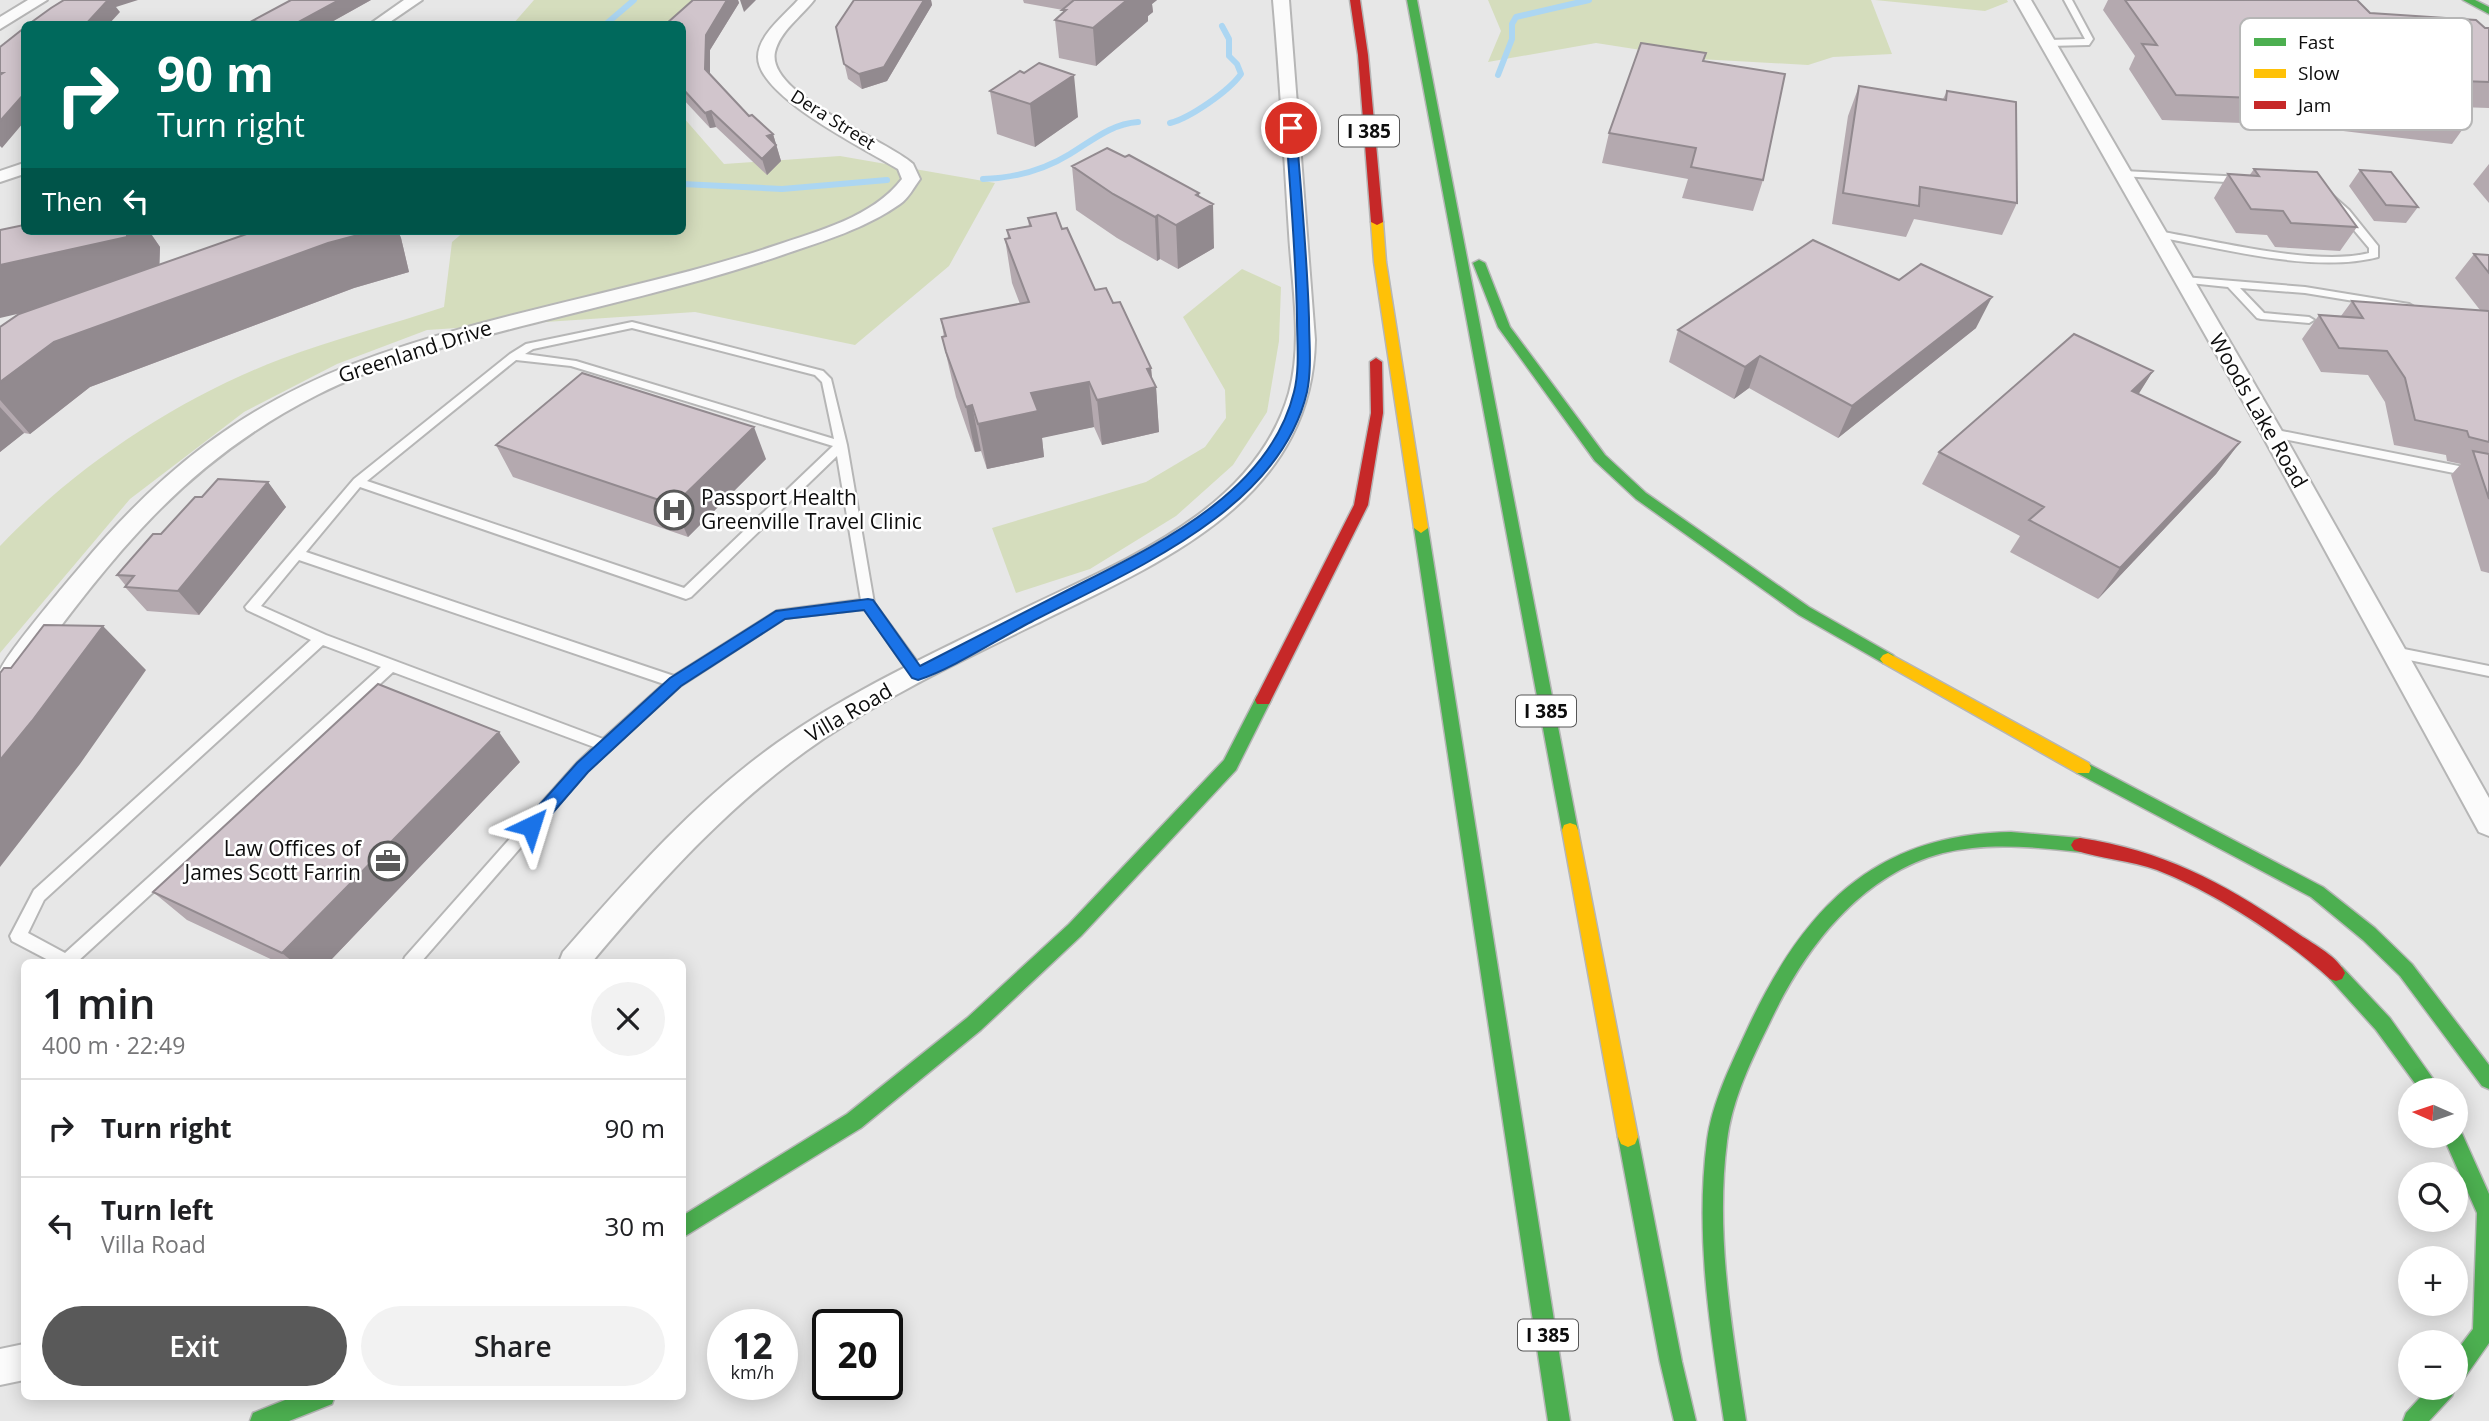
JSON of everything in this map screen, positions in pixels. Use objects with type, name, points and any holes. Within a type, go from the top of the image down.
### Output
[{"type":"main road","name":"I 385","points":[[1355,0],[1363,55],[1380,262],[1535,1249],[1559,1421]]},
{"type":"main road","name":"I 385","points":[[1412,0],[1666,1335],[1685,1421]]},
{"type":"main road","points":[[2468,0],[2489,11]]},
{"type":"main road","points":[[1444,172],[1504,327],[1600,458],[1641,496],[1804,611],[2028,739],[2317,891],[2369,934],[2406,970],[2489,1080]]},
{"type":"main road","points":[[686,1226],[854,1121],[974,1024],[1075,930],[1230,765],[1360,505],[1377,413],[1380,262]]},
{"type":"main road","points":[[1735,1421],[1717,1303],[1712,1212],[1718,1137],[1742,1063],[1783,976],[1812,934],[1843,902],[1866,881],[1913,854],[1984,838],[2031,839],[2142,858],[2186,873],[2244,906],[2327,963],[2375,1013],[2422,1078]]},
{"type":"main road","points":[[2458,1148],[2487,1213],[2484,1332],[2468,1354]]},
{"type":"main road","points":[[1534,1368],[1535,1249]]},
{"type":"main road","points":[[261,1421],[314,1400]]},
{"type":"main road","points":[[2414,1421],[2433,1400]]},
{"type":"street","points":[[0,24],[39,0]]},
{"type":"street","points":[[382,21],[414,0]]},
{"type":"street","name":"Dera Street","points":[[806,0],[770,43],[766,66],[772,78],[826,118],[904,164]]},
{"type":"street","name":"Villa Road","points":[[577,959],[645,878],[686,835],[739,788],[788,750],[843,714],[1173,542],[1233,498],[1277,447],[1293,415],[1301,390],[1304,360],[1302,285],[1282,0]]},
{"type":"street","name":"Woods Lake Road","points":[[2023,0],[2272,433],[2489,824]]},
{"type":"street","name":"Greenland Drive","points":[[0,688],[133,521],[186,470],[222,442],[270,411],[323,382],[409,350],[713,272],[813,238],[883,206],[905,191],[911,181],[911,174],[904,164]]},
{"type":"street","points":[[0,177],[21,169]]},
{"type":"street","points":[[0,1367],[21,1363]]},
{"type":"lane","points":[[2048,43],[2077,44],[2086,43],[2089,39],[2068,0]]},
{"type":"lane","points":[[2123,174],[2259,181]]},
{"type":"lane","points":[[2157,234],[2340,261],[2366,260],[2374,255],[2374,248],[2347,212],[2323,195]]},
{"type":"lane","points":[[2184,280],[2305,290],[2427,310]]},
{"type":"lane","points":[[2231,284],[2261,316],[2309,320]]},
{"type":"lane","points":[[606,746],[321,639],[252,607],[358,482],[530,346],[632,325],[819,373],[827,381],[841,445],[868,604],[918,674]]},
{"type":"lane","points":[[514,356],[572,363],[841,445]]},
{"type":"lane","points":[[2272,433],[2489,476]]},
{"type":"lane","points":[[358,482],[686,594],[841,445]]},
{"type":"lane","points":[[297,554],[675,682]]},
{"type":"lane","points":[[414,959],[582,767],[675,682],[782,614],[868,604]]},
{"type":"lane","points":[[60,959],[18,936],[39,895],[321,639]]},
{"type":"lane","points":[[2394,652],[2489,671]]},
{"type":"lane","points":[[69,959],[392,665]]},
{"type":"green space","points":[[534,0],[695,0],[684,21],[516,21]]},
{"type":"green space","points":[[1488,0],[1871,0],[1892,54],[1833,57],[1808,65],[1699,59],[1596,43],[1488,62],[1501,31]]},
{"type":"green space","points":[[1875,0],[2007,0],[2008,2],[1985,11]]},
{"type":"green space","points":[[686,120],[724,164],[840,156],[995,183],[949,266],[855,345],[695,312],[427,330],[337,364],[244,412],[130,499],[0,653],[0,546],[30,517],[61,489],[130,437],[204,393],[281,359],[444,307],[452,242],[460,235],[686,235]]},
{"type":"green space","points":[[1242,269],[1281,287],[1279,341],[1267,412],[1233,465],[1176,516],[1090,569],[1016,593],[992,528],[1146,482],[1205,447],[1226,418],[1225,390],[1183,317]]},
{"type":"building","points":[[64,0],[108,0],[89,21],[33,21]]},
{"type":"building","points":[[291,0],[339,0],[300,21],[252,21]]},
{"type":"building","points":[[693,0],[727,0],[706,35],[705,69],[749,116],[752,115],[773,134],[767,136],[776,145],[762,159],[711,111],[705,113],[686,92],[686,21],[669,21]]},
{"type":"building","points":[[854,0],[924,0],[884,67],[859,74],[844,64],[836,27]]},
{"type":"building","points":[[1074,0],[1127,0],[1093,28],[1055,20]]},
{"type":"building","points":[[2125,0],[2357,0],[2370,13],[2446,18],[2240,18],[2240,97],[2176,95],[2142,44],[2157,45]]},
{"type":"building","points":[[2472,20],[2489,28],[2489,82],[2472,81]]},
{"type":"building","points":[[21,30],[21,97],[0,121],[0,75],[3,73],[0,73],[0,47]]},
{"type":"building","points":[[1641,43],[1706,53],[1703,61],[1785,74],[1763,180],[1691,167],[1696,148],[1609,133]]},
{"type":"building","points":[[1039,63],[1074,75],[1030,104],[990,91],[1020,71],[1024,73]]},
{"type":"building","points":[[1859,86],[1946,100],[1947,91],[2016,102],[2017,203],[1920,187],[1919,206],[1843,193]]},
{"type":"building","points":[[1107,148],[1125,157],[1129,155],[1199,193],[1196,195],[1213,204],[1176,225],[1113,194],[1072,166]]},
{"type":"building","points":[[2254,169],[2317,172],[2357,227],[2291,223],[2283,211],[2251,209],[2228,174],[2259,176]]},
{"type":"building","points":[[2360,170],[2391,172],[2418,207],[2386,205]]},
{"type":"building","points":[[1056,213],[1062,229],[1067,228],[1095,290],[1106,288],[1113,303],[1120,302],[1151,368],[1147,369],[1156,387],[1097,400],[1089,382],[1031,393],[1038,411],[978,424],[972,405],[966,407],[946,352],[942,337],[946,336],[941,319],[1029,302],[1005,239],[1010,238],[1007,230],[1031,226],[1028,218]]},
{"type":"building","points":[[21,226],[21,235],[127,237],[0,265],[0,230]]},
{"type":"building","points":[[244,235],[358,235],[328,243],[54,342],[0,382],[0,327],[19,314]]},
{"type":"building","points":[[1813,240],[1899,280],[1921,264],[1992,297],[1852,406],[1760,356],[1745,367],[1678,330]]},
{"type":"building","points":[[2474,254],[2489,255],[2489,273]]},
{"type":"building","points":[[2352,301],[2489,311],[2489,442],[2469,437],[2467,431],[2415,420],[2405,378],[2387,351],[2339,348],[2319,315],[2363,318]]},
{"type":"building","points":[[2074,334],[2153,371],[2132,391],[2240,442],[2120,568],[2029,520],[2044,507],[1939,452]]},
{"type":"building","points":[[582,373],[754,427],[674,505],[496,445]]},
{"type":"building","points":[[2473,451],[2489,454],[2489,499]]},
{"type":"building","points":[[218,479],[268,482],[178,591],[125,587],[134,576],[117,575],[153,534],[161,534],[195,497],[202,497]]},
{"type":"building","points":[[44,625],[103,626],[0,760],[0,673],[4,668],[11,668]]},
{"type":"building","points":[[378,684],[499,732],[282,953],[153,892]]},
{"type":"waterway","points":[[610,21],[634,0]]},
{"type":"waterway","points":[[1498,75],[1512,39],[1512,24],[1516,17],[1589,0]]},
{"type":"waterway","points":[[1170,123],[1188,116],[1208,103],[1241,74],[1237,64],[1229,56],[1229,39],[1222,26]]},
{"type":"waterway","points":[[983,179],[1039,169],[1060,160],[1111,129],[1138,122]]},
{"type":"waterway","points":[[686,184],[782,189],[887,180]]},
{"type":"traffic: fast","points":[[1412,0],[1570,830]]},
{"type":"traffic: fast","points":[[2468,0],[2489,11]]},
{"type":"traffic: fast","points":[[1479,263],[1504,327],[1600,458],[1641,496],[1804,611],[1888,659]]},
{"type":"traffic: fast","points":[[1421,528],[1559,1421]]},
{"type":"traffic: fast","points":[[686,1226],[854,1121],[974,1024],[1075,930],[1230,765],[1263,700]]},
{"type":"traffic: fast","points":[[2083,768],[2317,892],[2369,934],[2406,970],[2489,1080]]},
{"type":"traffic: fast","points":[[1735,1421],[1716,1282],[1713,1212],[1717,1142],[1727,1099],[1739,1069],[1757,1028],[1789,969],[1830,914],[1854,891],[1911,856],[1943,846],[1977,841],[2029,840],[2080,845]]},
{"type":"traffic: fast","points":[[2336,973],[2383,1024],[2422,1078]]},
{"type":"traffic: fast","points":[[1628,1137],[1671,1362],[1685,1421]]},
{"type":"traffic: fast","points":[[2458,1148],[2487,1213],[2484,1332],[2468,1354]]},
{"type":"traffic: fast","points":[[261,1421],[314,1400]]},
{"type":"traffic: fast","points":[[2414,1421],[2433,1400]]},
{"type":"traffic: slow","points":[[1377,222],[1380,262],[1421,528]]},
{"type":"traffic: slow","points":[[1888,659],[2083,768]]},
{"type":"traffic: slow","points":[[1570,830],[1628,1137]]},
{"type":"traffic: jam","points":[[1355,0],[1363,55],[1377,222]]},
{"type":"traffic: jam","points":[[1263,700],[1361,505],[1377,413],[1376,362]]},
{"type":"traffic: jam","points":[[2080,845],[2137,856],[2186,874],[2256,915],[2336,973]]},
{"type":"place","name":"Passport Health Greenville Travel Clinic","points":[[674,510]]},
{"type":"place","name":"Law Offices of James Scott Farrin","points":[[388,861]]},
{"type":"route","points":[[531,826],[582,767],[675,682],[782,614],[868,604],[918,674],[1173,542],[1233,498],[1277,447],[1293,415],[1301,390],[1304,360],[1302,285],[1291,128]]}]
